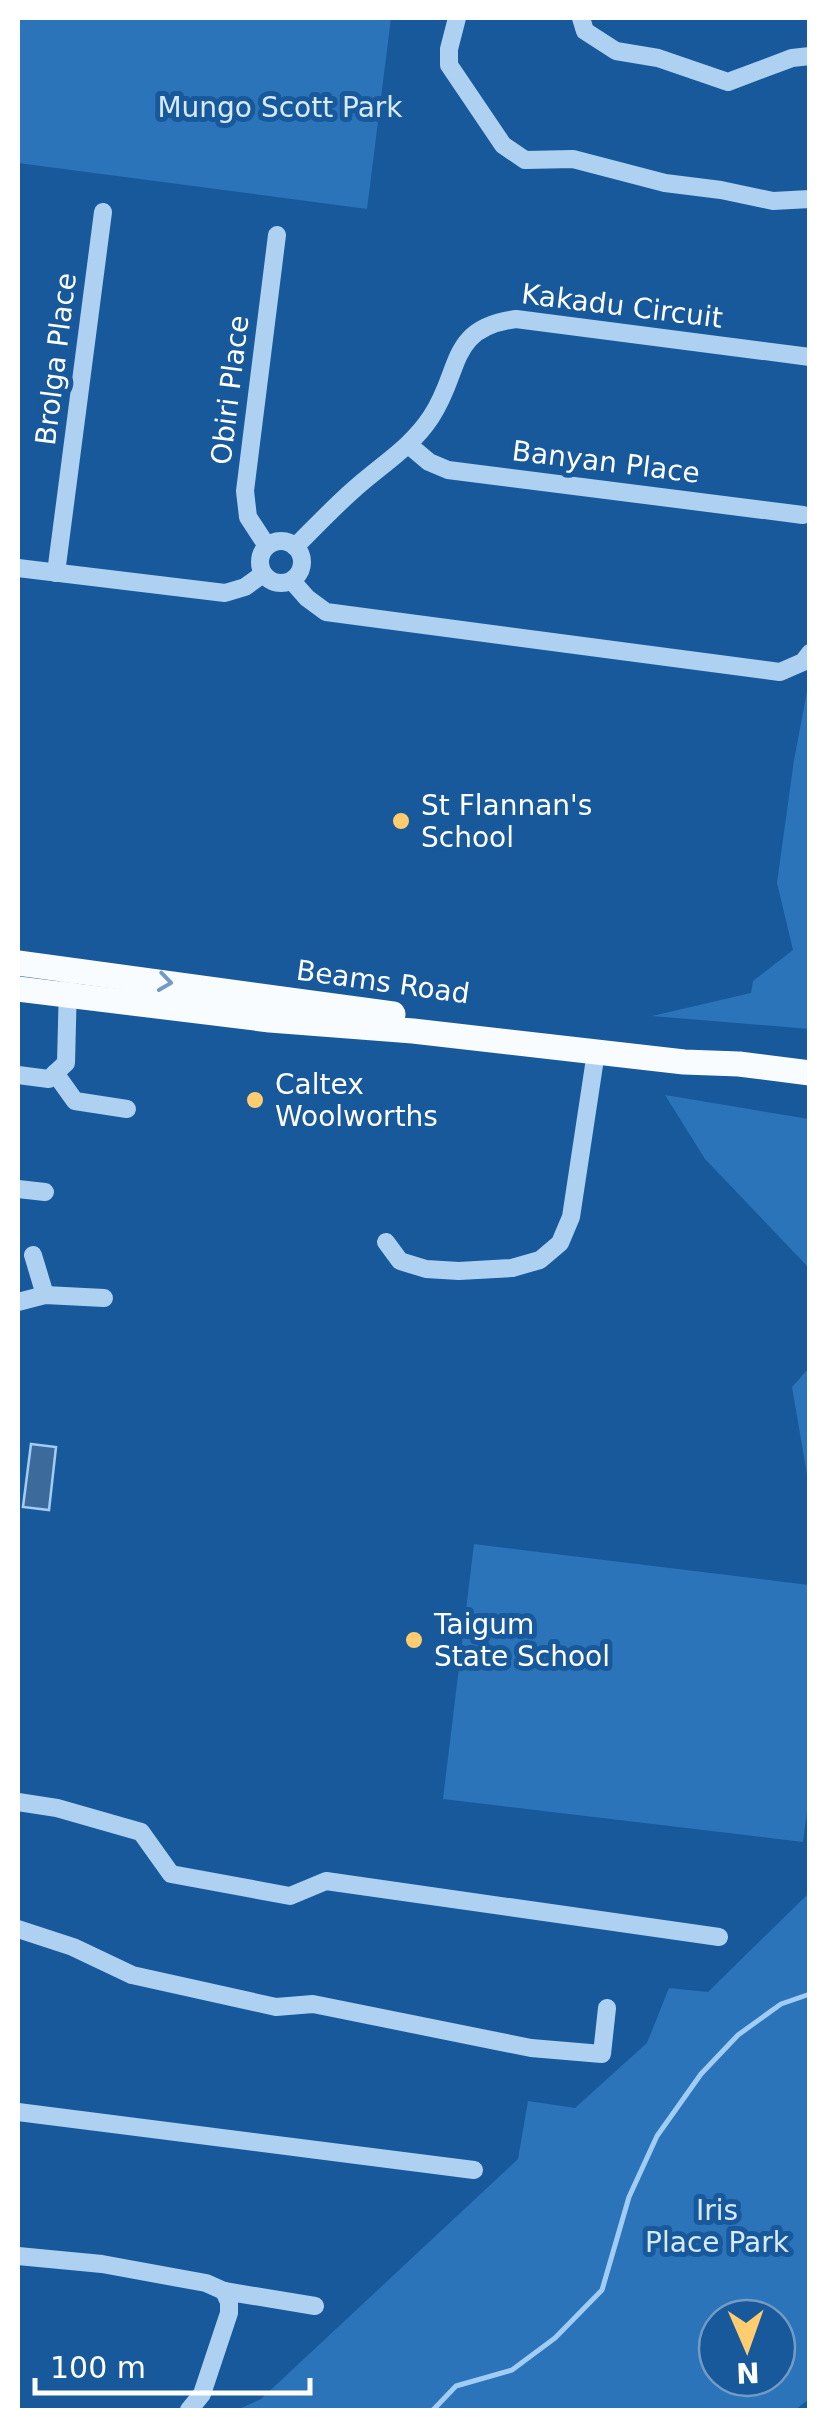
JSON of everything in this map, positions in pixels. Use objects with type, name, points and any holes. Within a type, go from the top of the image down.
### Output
[{"type":"main road","name":"Beams Road","points":[[18,963],[687,1051],[740,1064]]},
{"type":"main road","name":"Beams Road","points":[[18,989],[810,1073]]},
{"type":"street","points":[[458,18],[449,49],[449,65],[512,154],[525,160],[587,162],[665,183],[772,201],[810,199]]},
{"type":"street","points":[[581,18],[585,31],[616,51],[658,58],[728,82],[792,58],[810,56]]},
{"type":"street","name":"Brolga Place","points":[[56,573],[103,212]]},
{"type":"street","name":"Obiri Place","points":[[266,546],[248,516],[245,491],[277,235]]},
{"type":"street","name":"Kakadu Circuit","points":[[295,546],[353,490],[410,446],[438,404],[463,345],[476,331],[495,322],[516,319],[810,357]]},
{"type":"street","name":"Banyan Place","points":[[410,446],[429,462],[448,470],[803,515]]},
{"type":"street","points":[[278,541],[295,546],[302,564],[292,581],[279,584],[263,574],[260,557],[266,546],[278,541]]},
{"type":"street","points":[[18,568],[224,593],[246,586],[263,574]]},
{"type":"street","points":[[292,581],[326,612],[780,672],[803,662],[810,653]]},
{"type":"street","points":[[18,1075],[49,1080],[66,1063],[68,969]]},
{"type":"street","points":[[386,1242],[400,1261],[426,1269],[459,1270],[512,1268],[540,1260],[560,1243],[571,1218],[596,1052]]},
{"type":"street","points":[[56,1073],[75,1101],[128,1109]]},
{"type":"street","points":[[18,1189],[45,1192]]},
{"type":"street","points":[[33,1255],[45,1295]]},
{"type":"street","points":[[18,1302],[45,1295],[104,1298]]},
{"type":"street","points":[[18,1802],[58,1808],[140,1832],[171,1874],[290,1896],[326,1880],[719,1938]]},
{"type":"street","points":[[18,1929],[73,1947],[132,1974],[230,1998],[276,2007],[312,2004],[532,2048],[602,2054],[607,2008]]},
{"type":"street","points":[[18,2112],[474,2170]]},
{"type":"street","points":[[18,2256],[102,2264],[315,2306]]},
{"type":"street","points":[[188,2410],[202,2394],[230,2314],[224,2291]]},
{"type":"green space","name":"Mungo Scott Park","points":[[18,18],[391,18],[367,209],[18,163]]},
{"type":"green space","points":[[809,681],[809,1029],[652,1016],[751,993],[753,981],[793,950],[777,883]]},
{"type":"green space","points":[[665,1095],[809,1119],[809,1268],[705,1159]]},
{"type":"green space","points":[[809,1368],[809,1486],[792,1387]]},
{"type":"green space","points":[[474,1544],[809,1585],[810,1789],[803,1842],[443,1799]]},
{"type":"green space","name":"Iris Place Park","points":[[809,1893],[809,2399],[795,2410],[237,2410],[261,2399],[518,2159],[528,2101],[575,2108],[647,2043],[669,1988],[708,1992]]},
{"type":"shaded area","points":[[31,1444],[56,1447],[49,1510],[23,1507]]},
{"type":"waterway","points":[[433,2410],[456,2386],[512,2370],[555,2338],[602,2290],[629,2197],[657,2136],[701,2074],[738,2035],[781,2004],[810,1994]]},
{"type":"place","name":"St Flannan's School","points":[[401,821]]},
{"type":"place","name":"Caltex Woolworths","points":[[255,1100]]},
{"type":"place","name":"Taigum State School","points":[[414,1640]]}]
